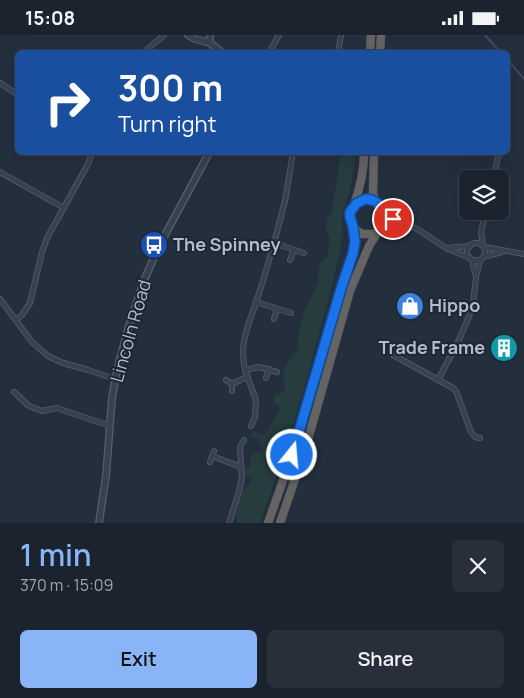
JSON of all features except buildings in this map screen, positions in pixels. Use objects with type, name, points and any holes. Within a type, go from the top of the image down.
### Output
[{"type":"highway","points":[[370,50],[371,35]]},
{"type":"highway","points":[[380,50],[381,35]]},
{"type":"highway","points":[[268,523],[292,455],[353,253],[355,242],[350,212],[359,192],[364,155]]},
{"type":"highway","points":[[374,155],[374,194],[376,202]]},
{"type":"highway","points":[[280,523],[305,450],[350,291],[362,262],[384,222],[384,213],[381,206],[376,202],[366,199],[353,207]]},
{"type":"highway","points":[[353,227],[362,234],[373,234],[380,230]]},
{"type":"street","points":[[146,50],[164,35]]},
{"type":"street","points":[[188,35],[210,43],[219,50]]},
{"type":"street","points":[[210,35],[210,43]]},
{"type":"street","points":[[271,50],[279,35]]},
{"type":"street","points":[[338,50],[341,35]]},
{"type":"street","points":[[0,83],[15,93]]},
{"type":"street","points":[[16,320],[30,303],[34,281],[47,238],[91,155]]},
{"type":"street","name":"Lincoln Road","points":[[99,523],[106,476],[115,379],[128,329],[143,283],[158,248],[209,155]]},
{"type":"street","points":[[251,427],[255,417],[256,400],[247,377],[242,349],[285,201],[293,155]]},
{"type":"street","points":[[495,170],[499,155]]},
{"type":"street","points":[[0,171],[64,208]]},
{"type":"street","points":[[384,213],[417,229],[446,248],[472,259],[482,258],[503,251]]},
{"type":"street","points":[[438,380],[458,343],[473,305],[476,277],[485,252],[481,232],[484,220]]},
{"type":"street","points":[[380,230],[392,225],[405,224]]},
{"type":"street","points":[[476,277],[472,259],[468,256],[468,250],[481,232]]},
{"type":"street","points":[[274,243],[304,253]]},
{"type":"street","points":[[446,248],[478,243],[483,247],[524,254]]},
{"type":"street","points":[[290,260],[294,250]]},
{"type":"street","points":[[0,299],[32,343],[48,356],[63,363],[88,369],[115,379]]},
{"type":"street","points":[[256,302],[291,313]]},
{"type":"street","points":[[274,319],[277,309]]},
{"type":"street","points":[[393,355],[456,391],[471,432],[475,437],[480,438]]},
{"type":"street","points":[[245,369],[259,367],[277,372]]},
{"type":"street","points":[[266,378],[269,369]]},
{"type":"street","points":[[232,384],[247,377]]},
{"type":"street","points":[[226,380],[232,384]]},
{"type":"street","points":[[232,384],[232,391]]},
{"type":"street","points":[[14,392],[29,406],[42,411],[57,408],[110,426]]},
{"type":"street","points":[[229,523],[242,478],[240,449],[244,441]]},
{"type":"street","points":[[210,462],[214,451]]},
{"type":"street","points":[[212,456],[242,467]]},
{"type":"green space","points":[[341,155],[355,155],[350,190],[342,214],[343,237],[333,281],[309,371],[282,460],[260,523],[237,523],[236,514],[244,489],[251,483],[252,478],[245,476],[245,470],[250,467],[250,459],[253,453],[259,453],[262,449],[260,440],[250,436],[252,431],[262,435],[266,434],[281,407],[274,403],[274,396],[285,390],[283,374],[286,364],[297,351],[298,335],[304,311],[318,283],[319,264],[327,257],[330,239],[326,231],[327,220],[332,212]]},
{"type":"waterway","points":[[485,35],[498,50]]},
{"type":"waterway","points":[[510,62],[524,79]]},
{"type":"place","name":"The Spinney","points":[[154,245]]},
{"type":"place","name":"Hippo","points":[[410,306]]},
{"type":"place","name":"Trade Frame","points":[[504,348]]},
{"type":"route","points":[[292,455],[353,253],[355,242],[353,227],[350,223],[350,212],[357,203],[366,199],[376,202],[381,206],[384,213],[393,219]]}]
